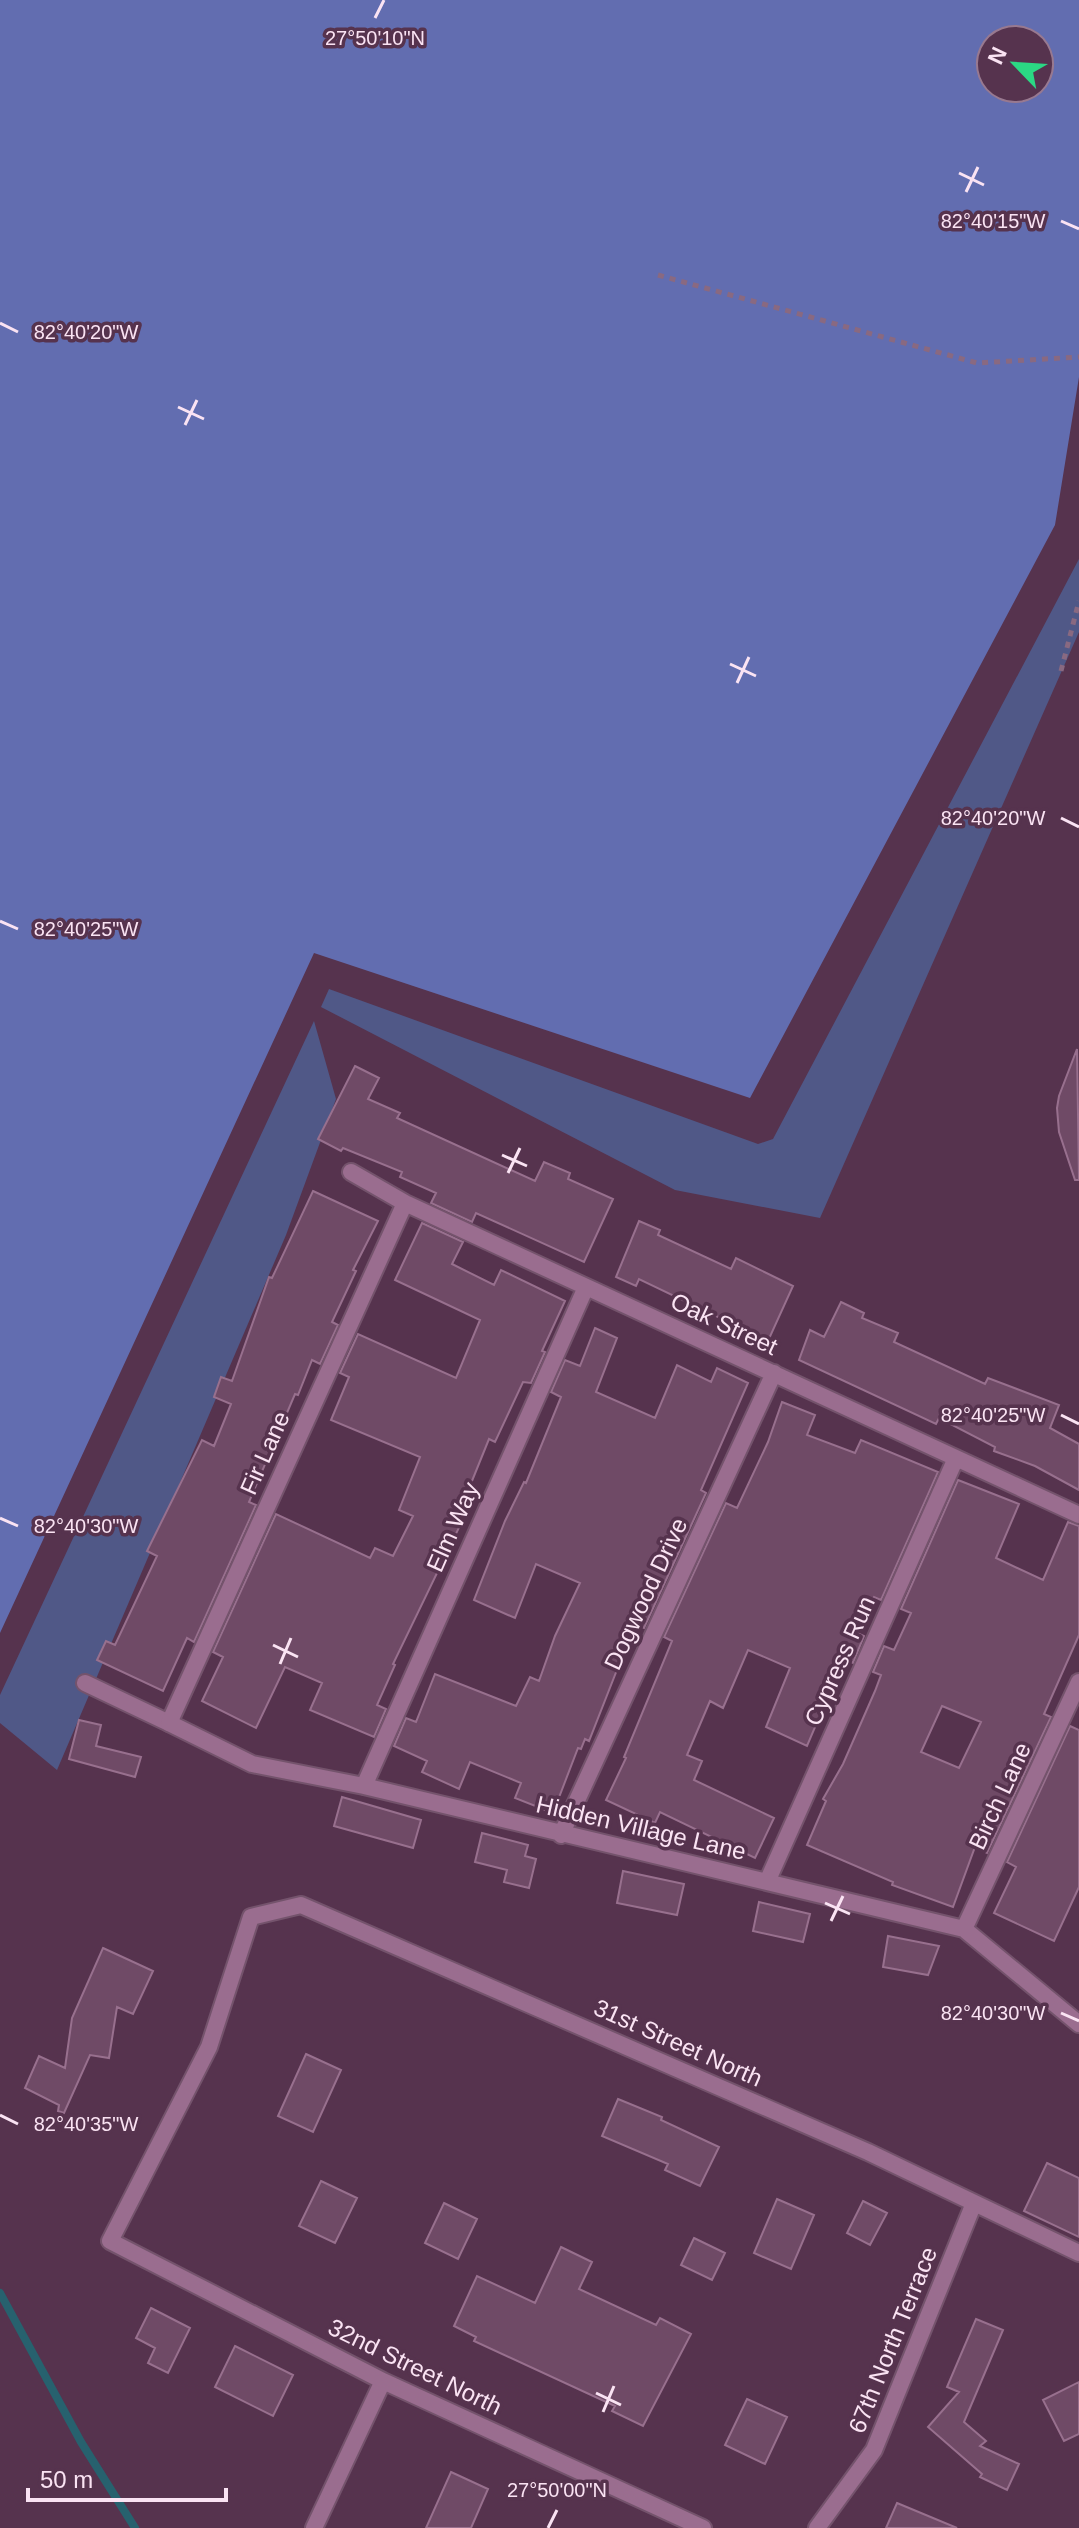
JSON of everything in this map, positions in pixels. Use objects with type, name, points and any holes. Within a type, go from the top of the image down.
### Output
[{"type":"street","name":"Oak Street","points":[[351,1172],[405,1203],[1079,1515]]},
{"type":"street","name":"Fir Lane","points":[[169,1723],[405,1203]]},
{"type":"street","name":"Elm Way","points":[[364,1786],[586,1287]]},
{"type":"street","name":"Dogwood Drive","points":[[561,1835],[774,1373]]},
{"type":"street","name":"Cypress Run","points":[[767,1882],[956,1458]]},
{"type":"street","name":"Birch Lane","points":[[964,1929],[1079,1682]]},
{"type":"street","name":"Hidden Village Lane","points":[[85,1683],[252,1764],[364,1786],[964,1929],[1079,2024]]},
{"type":"street","name":"31st Street North","points":[[110,2241],[209,2047],[251,1917],[301,1905],[868,2152],[1079,2253]]},
{"type":"street","name":"67th North Terrace","points":[[817,2528],[874,2450],[974,2203]]},
{"type":"street","name":"32nd Street North","points":[[110,2241],[383,2381],[703,2528]]},
{"type":"street","points":[[314,2528],[383,2381]]},
{"type":"path","points":[[658,275],[977,363],[1079,357]]},
{"type":"path","points":[[1061,671],[1079,601]]},
{"type":"shaded area","points":[[0,0],[1079,0],[1079,377],[1055,525],[750,1098],[314,953],[0,1633]]},
{"type":"shaded area","points":[[1079,559],[1079,632],[820,1218],[675,1190],[321,1007],[329,989],[758,1144],[773,1139]]},
{"type":"shaded area","points":[[314,1021],[336,1099],[286,1235],[57,1770],[0,1723],[0,1695]]},
{"type":"building","points":[[1077,1049],[1079,1180],[1075,1180],[1059,1132],[1057,1108]]},
{"type":"building","points":[[355,1066],[379,1078],[368,1099],[400,1113],[397,1118],[535,1181],[544,1162],[570,1173],[568,1179],[613,1199],[584,1262],[476,1213],[472,1222],[431,1203],[436,1193],[400,1177],[402,1172],[343,1148],[341,1151],[318,1139]]},
{"type":"building","points":[[313,1191],[378,1221],[353,1270],[356,1271],[332,1322],[338,1325],[320,1364],[312,1360],[298,1395],[295,1394],[249,1502],[256,1505],[194,1642],[187,1638],[163,1691],[97,1660],[106,1641],[115,1645],[157,1556],[147,1551],[202,1440],[214,1446],[231,1404],[214,1397],[221,1377],[232,1381],[269,1277],[272,1278]]},
{"type":"building","points":[[639,1221],[660,1230],[658,1235],[731,1269],[736,1258],[793,1286],[768,1341],[639,1279],[636,1286],[616,1277]]},
{"type":"building","points":[[422,1223],[463,1242],[452,1264],[494,1285],[501,1270],[565,1301],[531,1383],[523,1382],[495,1442],[489,1439],[461,1508],[467,1511],[393,1664],[377,1705],[386,1709],[374,1737],[310,1710],[322,1683],[285,1667],[256,1728],[202,1701],[223,1657],[213,1652],[276,1514],[370,1558],[375,1548],[393,1556],[413,1516],[399,1510],[420,1457],[331,1420],[349,1377],[340,1373],[358,1334],[456,1378],[480,1320],[395,1280]]},
{"type":"building","points":[[841,1302],[864,1313],[862,1318],[898,1333],[894,1342],[985,1384],[988,1378],[1059,1405],[1050,1428],[1079,1444],[1079,1490],[1035,1466],[994,1451],[995,1447],[939,1418],[936,1424],[799,1360],[810,1330],[824,1337]]},
{"type":"building","points":[[595,1328],[617,1338],[596,1392],[655,1418],[677,1365],[711,1382],[717,1368],[748,1383],[701,1490],[706,1493],[644,1628],[635,1624],[589,1741],[585,1739],[581,1749],[578,1748],[553,1813],[515,1798],[521,1783],[470,1762],[459,1789],[422,1772],[427,1761],[394,1746],[406,1718],[416,1722],[435,1674],[516,1706],[530,1677],[539,1681],[555,1636],[580,1583],[536,1564],[515,1618],[474,1600],[505,1521],[526,1483],[561,1397],[551,1392],[565,1360],[580,1366]]},
{"type":"building","points":[[782,1402],[815,1415],[807,1435],[855,1453],[861,1440],[938,1472],[881,1600],[874,1597],[857,1633],[864,1636],[853,1663],[844,1659],[807,1746],[766,1727],[790,1668],[748,1650],[723,1708],[710,1701],[687,1755],[702,1761],[694,1780],[774,1818],[755,1858],[660,1812],[655,1823],[606,1800],[672,1641],[664,1637],[726,1503],[737,1508],[768,1442]]},
{"type":"building","points":[[958,1480],[1019,1504],[996,1558],[1043,1580],[1068,1522],[1079,1526],[1079,1635],[1044,1714],[1051,1717],[987,1853],[975,1847],[953,1907],[892,1885],[893,1882],[807,1845],[826,1801],[823,1799],[843,1764],[875,1691],[881,1675],[873,1672],[884,1646],[894,1650],[911,1613],[901,1609]],"holes":[[[942,1706],[981,1722],[959,1768],[921,1752]]]},
{"type":"building","points":[[79,1720],[101,1725],[96,1746],[141,1757],[135,1777],[69,1759]]},
{"type":"building","points":[[1070,1726],[1079,1730],[1079,1887],[1054,1941],[994,1913],[1016,1867],[1007,1862]]},
{"type":"building","points":[[342,1797],[421,1820],[413,1848],[334,1826]]},
{"type":"building","points":[[482,1833],[528,1845],[525,1856],[536,1859],[529,1888],[504,1882],[507,1870],[475,1862]]},
{"type":"building","points":[[623,1871],[684,1884],[677,1915],[617,1903]]},
{"type":"building","points":[[759,1902],[810,1914],[803,1942],[753,1931]]},
{"type":"building","points":[[888,1936],[939,1946],[928,1975],[883,1967]]},
{"type":"building","points":[[103,1948],[153,1971],[133,2014],[117,2007],[109,2058],[90,2055],[64,2113],[58,2111],[59,2105],[25,2088],[39,2056],[65,2068],[72,2018]]},
{"type":"building","points":[[306,2054],[341,2070],[313,2132],[278,2116]]},
{"type":"building","points":[[618,2099],[662,2117],[661,2120],[719,2147],[700,2186],[665,2170],[668,2164],[602,2136]]},
{"type":"building","points":[[1047,2163],[1079,2178],[1079,2237],[1024,2211]]},
{"type":"building","points":[[321,2181],[357,2198],[335,2243],[299,2226]]},
{"type":"building","points":[[777,2199],[814,2215],[791,2269],[754,2253]]},
{"type":"building","points":[[863,2201],[887,2213],[870,2245],[847,2233]]},
{"type":"building","points":[[444,2203],[477,2219],[458,2259],[425,2243]]},
{"type":"building","points":[[694,2238],[725,2253],[712,2280],[681,2265]]},
{"type":"building","points":[[561,2247],[592,2262],[579,2289],[656,2325],[660,2318],[691,2334],[643,2426],[612,2411],[615,2406],[474,2341],[476,2337],[454,2326],[477,2276],[535,2303]]},
{"type":"building","points":[[151,2308],[190,2328],[168,2373],[148,2363],[155,2348],[136,2338]]},
{"type":"building","points":[[976,2319],[1003,2330],[964,2422],[986,2441],[980,2446],[1019,2464],[1007,2490],[980,2477],[982,2474],[928,2427],[959,2392],[947,2387]]},
{"type":"building","points":[[235,2346],[293,2375],[273,2416],[215,2387]]},
{"type":"building","points":[[1079,2382],[1079,2434],[1064,2441],[1043,2400]]},
{"type":"building","points":[[747,2399],[787,2417],[765,2464],[725,2445]]},
{"type":"building","points":[[451,2472],[488,2489],[471,2528],[426,2528]]},
{"type":"building","points":[[897,2503],[957,2528],[886,2528]]},
{"type":"waterway","points":[[0,2293],[81,2442],[135,2528]]}]
